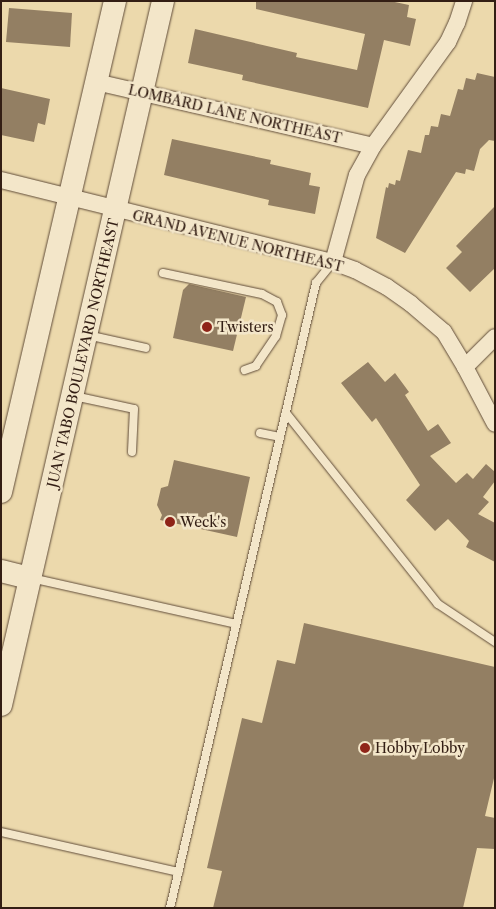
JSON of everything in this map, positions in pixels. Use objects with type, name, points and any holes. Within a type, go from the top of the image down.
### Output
[{"type":"main road","points":[[1,492],[115,1]]},
{"type":"main road","name":"JUAN TABO BOULEVARD NORTHEAST","points":[[1,705],[163,1]]},
{"type":"main road","points":[[1,571],[30,578]]},
{"type":"street","points":[[333,262],[357,175],[373,146],[448,42],[457,24],[464,1]]},
{"type":"street","name":"LOMBARD LANE NORTHEAST","points":[[96,82],[373,146]]},
{"type":"street","name":"GRAND AVENUE NORTHEAST","points":[[1,180],[116,210],[333,262],[371,279],[411,304],[444,332],[495,424]]},
{"type":"street","points":[[465,367],[495,338]]},
{"type":"lane","points":[[170,908],[316,283],[333,262]]},
{"type":"lane","points":[[163,273],[262,294],[277,302],[282,314],[276,336],[256,366],[245,370]]},
{"type":"lane","points":[[86,334],[146,348]]},
{"type":"lane","points":[[72,395],[134,409],[132,452]]},
{"type":"lane","points":[[286,412],[438,604],[495,642]]},
{"type":"lane","points":[[260,433],[280,438]]},
{"type":"lane","points":[[30,578],[236,624]]},
{"type":"lane","points":[[1,832],[179,872]]},
{"type":"building","points":[[256,1],[390,1],[409,5],[407,17],[416,19],[410,46],[384,40],[368,108],[242,80],[243,75],[188,63],[195,29],[297,53],[296,57],[357,70],[365,34],[256,9]]},
{"type":"building","points":[[9,8],[72,13],[70,47],[6,42]]},
{"type":"building","points":[[477,73],[495,77],[495,141],[489,140],[480,149],[474,171],[466,169],[465,174],[456,172],[405,253],[376,238],[386,187],[388,188],[389,183],[395,185],[396,180],[400,181],[408,150],[421,153],[425,135],[429,135],[431,126],[438,127],[441,114],[450,116],[458,89],[463,90],[466,78],[475,80]]},
{"type":"building","points":[[1,88],[50,99],[45,125],[38,123],[34,142],[1,135]]},
{"type":"building","points":[[172,139],[271,160],[270,164],[311,173],[309,185],[320,187],[315,214],[268,205],[269,200],[164,175]]},
{"type":"building","points":[[495,206],[495,268],[470,292],[446,268],[462,252],[456,246]]},
{"type":"building","name":"Twisters","points":[[189,284],[246,297],[233,351],[173,338],[183,290]]},
{"type":"building","points":[[368,362],[385,382],[395,373],[409,392],[405,395],[428,431],[438,424],[451,443],[430,456],[456,483],[467,473],[473,479],[486,464],[495,472],[495,481],[483,497],[489,502],[478,514],[495,523],[495,562],[466,547],[469,541],[448,519],[435,531],[406,500],[420,485],[376,418],[372,422],[341,383]]},
{"type":"building","points":[[174,460],[250,477],[237,537],[160,520],[162,515],[157,505],[161,488],[168,486]]},
{"type":"building","name":"Hobby Lobby","points":[[304,623],[495,667],[495,774],[485,816],[495,818],[495,849],[477,848],[463,908],[213,908],[222,871],[207,868],[242,718],[262,723],[277,660],[295,664]]},
{"type":"place","name":"Twisters","points":[[207,327]]},
{"type":"place","name":"Weck's","points":[[170,522]]},
{"type":"place","name":"Hobby Lobby","points":[[365,748]]}]
